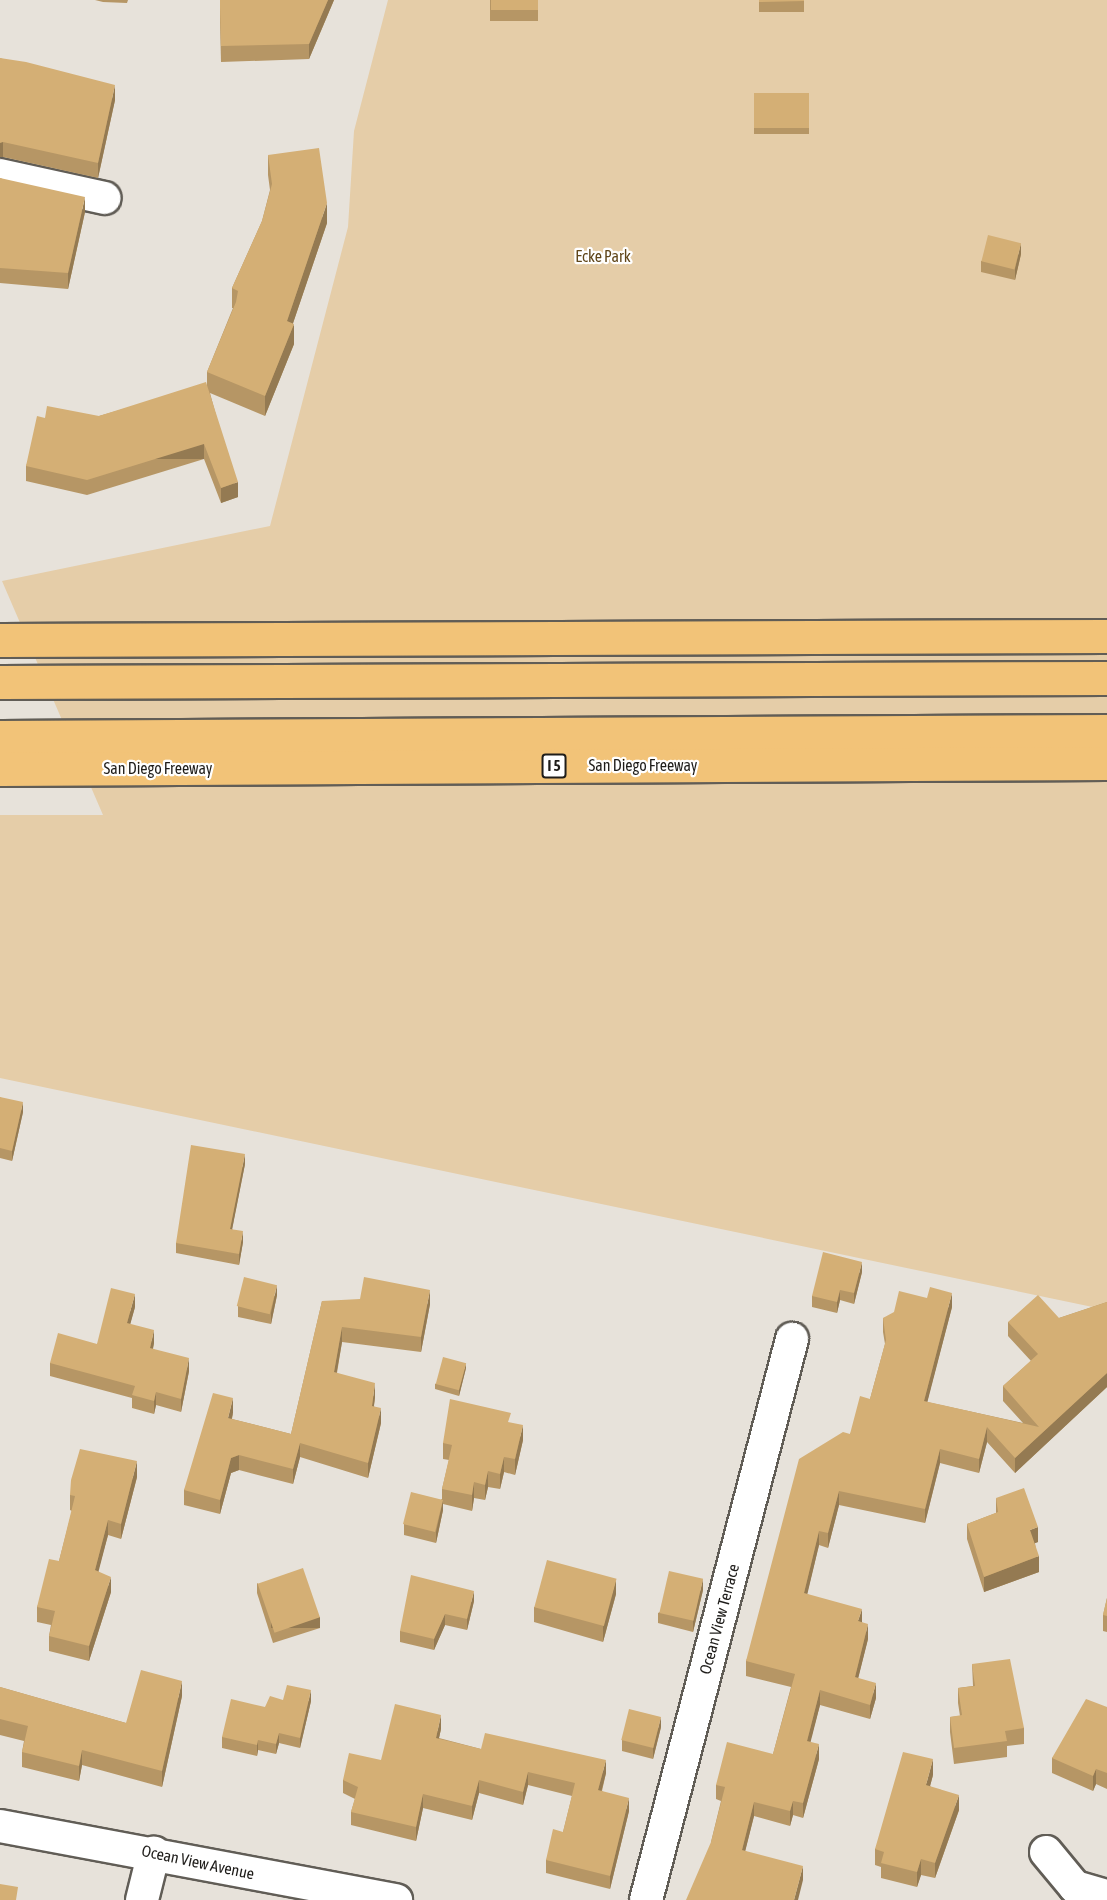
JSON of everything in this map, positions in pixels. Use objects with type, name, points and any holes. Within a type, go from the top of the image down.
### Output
[{"type":"highway","points":[[0,640],[1107,636]]},
{"type":"highway","points":[[0,682],[1107,678]]},
{"type":"highway","points":[[0,737],[1107,731]]},
{"type":"highway","name":"San Diego Freeway","points":[[0,769],[1107,763]]},
{"type":"street","points":[[0,175],[105,198]]},
{"type":"street","name":"Ocean View Terrace","points":[[646,1900],[792,1339]]},
{"type":"street","name":"Ocean View Avenue","points":[[0,1826],[154,1852],[396,1900]]},
{"type":"street","points":[[142,1900],[154,1852]]},
{"type":"street","points":[[1046,1852],[1076,1887],[1107,1896]]},
{"type":"green space","name":"Ecke Park","points":[[388,0],[1107,0],[1107,1310],[0,1078],[0,815],[103,815],[2,581],[270,526],[348,227],[354,131]]},
{"type":"building","points":[[220,0],[328,0],[309,44],[221,46]]},
{"type":"building","points":[[491,0],[538,0],[538,10],[491,10]]},
{"type":"building","points":[[759,0],[804,0],[804,1],[759,2]]},
{"type":"building","points":[[0,58],[26,62],[115,85],[98,163],[0,143]]},
{"type":"building","points":[[754,93],[809,93],[809,128],[754,128]]},
{"type":"building","points":[[319,148],[327,203],[287,321],[294,324],[265,396],[207,372],[236,302],[238,291],[232,288],[262,221],[272,184],[268,155]]},
{"type":"building","points":[[0,178],[85,197],[68,273],[0,268]]},
{"type":"building","points":[[988,235],[1021,243],[1014,269],[981,261]]},
{"type":"building","points":[[206,382],[238,482],[221,488],[204,444],[87,480],[26,466],[37,416],[45,418],[47,406],[99,416]]},
{"type":"building","points":[[0,1097],[23,1102],[12,1151],[0,1148]]},
{"type":"building","points":[[191,1145],[245,1154],[230,1229],[243,1231],[239,1254],[176,1243]]},
{"type":"building","points":[[823,1252],[862,1262],[854,1293],[840,1290],[837,1302],[812,1296]]},
{"type":"building","points":[[244,1277],[277,1285],[270,1314],[237,1306]]},
{"type":"building","points":[[364,1277],[430,1290],[421,1337],[342,1327],[334,1372],[375,1383],[372,1406],[381,1408],[368,1463],[300,1443],[293,1469],[239,1455],[231,1458],[220,1500],[184,1490],[213,1393],[233,1398],[228,1418],[291,1434],[322,1301],[360,1299]]},
{"type":"building","points":[[930,1287],[952,1293],[924,1401],[1039,1427],[1003,1386],[1038,1354],[1008,1322],[1038,1295],[1059,1318],[1107,1302],[1107,1373],[1015,1458],[987,1427],[979,1459],[940,1449],[925,1509],[839,1491],[828,1533],[819,1531],[804,1593],[862,1609],[858,1621],[868,1624],[855,1677],[876,1683],[870,1705],[820,1690],[807,1741],[819,1744],[803,1803],[793,1801],[790,1811],[754,1802],[742,1850],[803,1866],[794,1900],[686,1900],[711,1842],[725,1787],[716,1785],[727,1742],[773,1754],[795,1674],[746,1661],[799,1459],[843,1432],[850,1434],[860,1396],[870,1399],[886,1340],[883,1318],[894,1312],[899,1291],[927,1298]]},
{"type":"building","points":[[111,1288],[135,1294],[127,1323],[154,1330],[150,1348],[189,1358],[181,1399],[156,1392],[154,1401],[132,1395],[135,1386],[50,1363],[58,1333],[97,1344]]},
{"type":"building","points":[[443,1357],[466,1363],[459,1390],[436,1384]]},
{"type":"building","points":[[450,1399],[511,1413],[508,1422],[523,1425],[515,1459],[504,1457],[500,1474],[488,1471],[485,1485],[474,1482],[472,1495],[442,1489],[452,1445],[443,1443]]},
{"type":"building","points":[[80,1449],[137,1461],[121,1524],[108,1520],[95,1570],[111,1577],[89,1646],[49,1636],[55,1611],[37,1607],[49,1559],[59,1561],[75,1496],[70,1495],[71,1480]]},
{"type":"building","points":[[1024,1488],[1038,1527],[1030,1530],[1039,1556],[984,1577],[967,1524],[998,1512],[996,1498]]},
{"type":"building","points":[[411,1492],[443,1500],[435,1532],[403,1524]]},
{"type":"building","points":[[547,1560],[617,1579],[604,1626],[534,1607]]},
{"type":"building","points":[[303,1568],[320,1617],[275,1633],[258,1584]]},
{"type":"building","points":[[669,1571],[703,1579],[693,1621],[659,1613]]},
{"type":"building","points":[[411,1575],[474,1591],[467,1619],[445,1614],[434,1639],[400,1631]]},
{"type":"building","points":[[1107,1598],[1107,1616],[1103,1615]]},
{"type":"building","points":[[1010,1659],[1024,1728],[1005,1731],[1007,1741],[954,1748],[950,1717],[962,1715],[958,1688],[975,1686],[972,1664]]},
{"type":"building","points":[[141,1670],[182,1681],[162,1771],[82,1750],[79,1766],[22,1752],[28,1726],[0,1719],[0,1687],[126,1723]]},
{"type":"building","points":[[287,1685],[311,1690],[300,1738],[279,1733],[276,1744],[258,1740],[257,1745],[222,1737],[231,1699],[265,1707],[270,1696],[283,1700]]},
{"type":"building","points":[[1086,1699],[1107,1707],[1107,1773],[1096,1769],[1093,1776],[1052,1758]]},
{"type":"building","points":[[395,1704],[441,1715],[436,1738],[481,1749],[485,1733],[606,1760],[598,1790],[629,1798],[610,1876],[546,1860],[553,1829],[563,1832],[575,1783],[528,1772],[523,1792],[479,1780],[472,1806],[423,1794],[416,1827],[351,1812],[358,1787],[343,1780],[349,1753],[381,1760]]},
{"type":"building","points":[[629,1709],[661,1717],[653,1748],[621,1740]]},
{"type":"building","points":[[903,1752],[933,1759],[926,1785],[959,1795],[935,1863],[921,1859],[917,1872],[881,1863],[884,1852],[875,1849]]},
{"type":"building","points":[[0,1884],[18,1887],[16,1900],[0,1900]]}]
